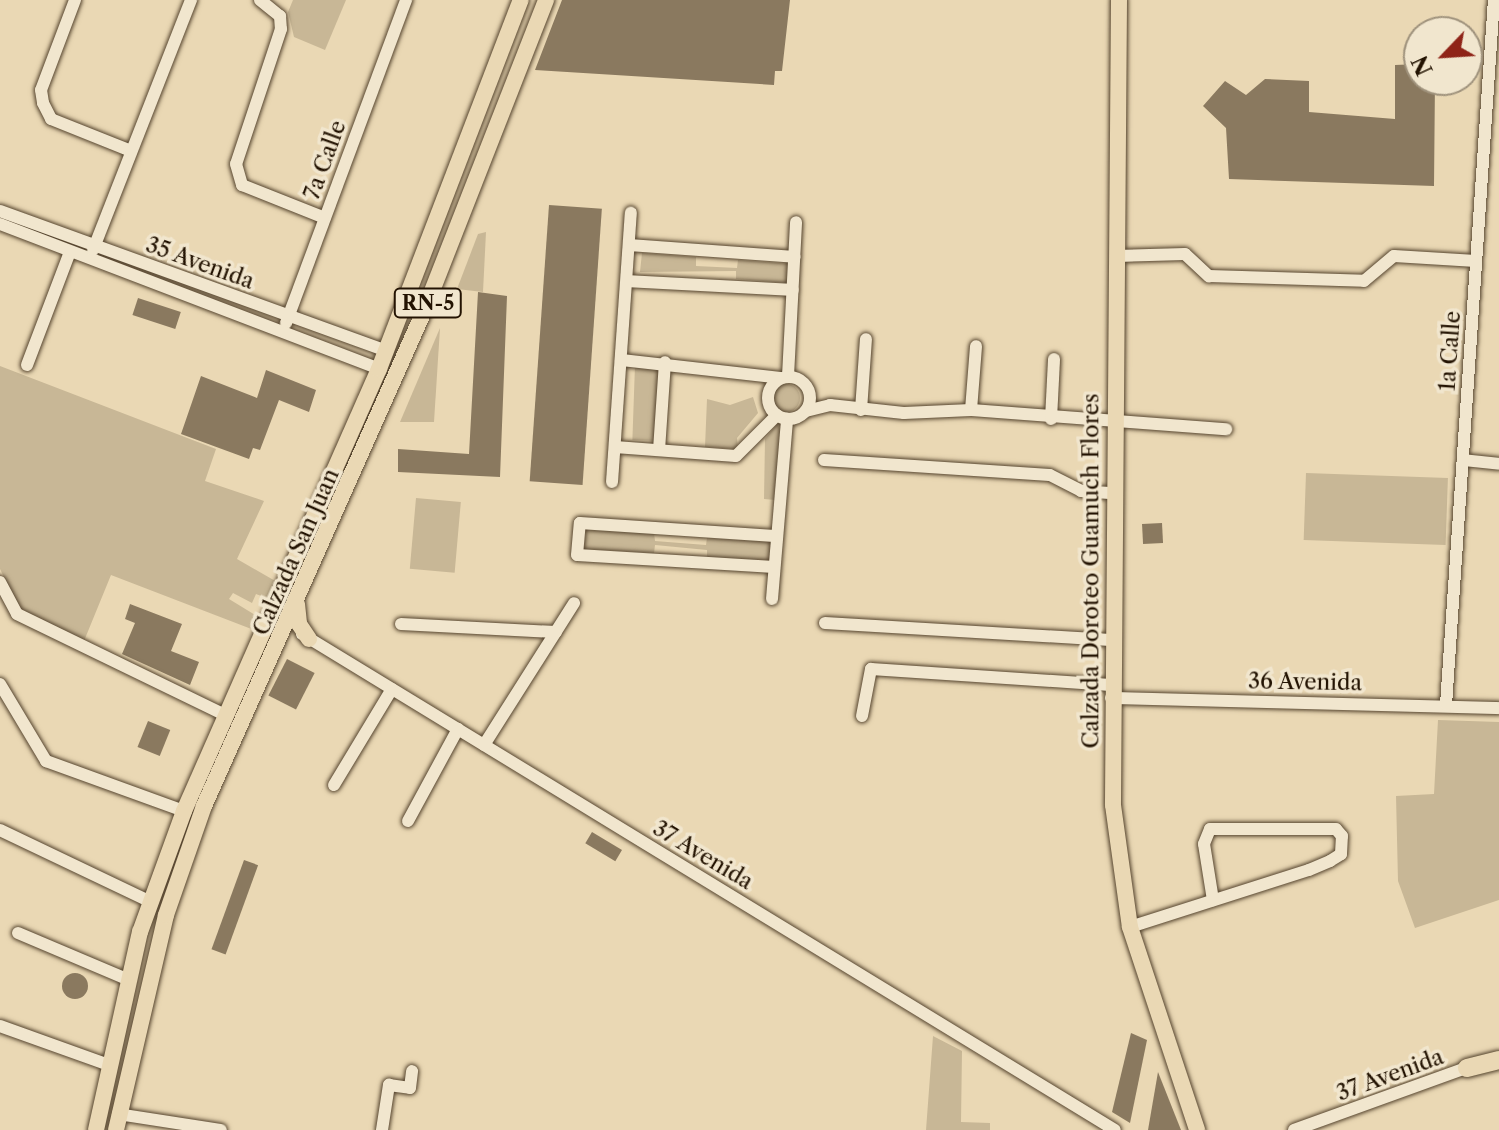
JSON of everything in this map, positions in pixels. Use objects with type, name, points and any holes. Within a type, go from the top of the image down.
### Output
[{"type":"highway","points":[[1467,1068],[1499,1058]]},
{"type":"main road","name":"Calzada San Juan","points":[[96,1130],[127,979],[184,811],[379,369],[521,0]]},
{"type":"main road","name":"Calzada San Juan","points":[[117,1122],[166,915],[204,806],[425,309],[546,0]]},
{"type":"main road","name":"Calzada Doroteo Guamuch Flores","points":[[1119,0],[1110,640],[1113,805],[1130,927],[1197,1130]]},
{"type":"main road","points":[[297,600],[299,624],[309,639]]},
{"type":"street","points":[[75,0],[41,90],[51,119],[131,151]]},
{"type":"street","points":[[90,260],[191,0]]},
{"type":"street","points":[[260,0],[280,16],[281,29],[236,164],[242,185],[325,218]]},
{"type":"street","name":"7a Calle","points":[[282,333],[406,0]]},
{"type":"street","name":"1a Calle","points":[[1446,705],[1494,0]]},
{"type":"street","name":"35 Avenida","points":[[0,211],[386,351]]},
{"type":"street","points":[[612,482],[631,213]]},
{"type":"street","points":[[772,599],[782,417],[769,392],[784,377],[796,222]]},
{"type":"street","name":"35 Avenida","points":[[0,224],[379,369]]},
{"type":"street","points":[[629,245],[795,257]]},
{"type":"street","points":[[27,365],[70,252]]},
{"type":"street","points":[[1116,256],[1185,254],[1209,276],[1364,281],[1394,256],[1476,261]]},
{"type":"street","points":[[627,281],[793,290]]},
{"type":"street","points":[[861,410],[866,339]]},
{"type":"street","points":[[971,410],[976,346]]},
{"type":"street","points":[[1051,419],[1054,359]]},
{"type":"street","points":[[621,360],[665,362],[784,377],[807,386],[830,405]]},
{"type":"street","points":[[659,450],[665,362]]},
{"type":"street","points":[[806,411],[807,386]]},
{"type":"street","points":[[615,447],[736,456],[782,417],[830,405],[861,410],[971,410],[1051,419],[1226,429]]},
{"type":"street","points":[[824,460],[1050,475],[1081,491],[1113,493]]},
{"type":"street","points":[[1463,460],[1499,464]]},
{"type":"street","points":[[774,567],[577,555],[580,523],[775,536]]},
{"type":"street","points":[[0,582],[17,614],[225,715]]},
{"type":"street","points":[[484,745],[574,603]]},
{"type":"street","name":"37 Avenida","points":[[269,614],[1115,1130]]},
{"type":"street","points":[[825,623],[1110,640]]},
{"type":"street","points":[[401,624],[553,637]]},
{"type":"street","name":"36 Avenida","points":[[862,716],[871,669],[1110,691],[1499,708]]},
{"type":"street","points":[[0,684],[46,761],[184,811]]},
{"type":"street","points":[[334,785],[392,689]]},
{"type":"street","points":[[408,821],[458,729]]},
{"type":"street","points":[[1130,927],[1213,900],[1330,861],[1341,854],[1342,836],[1336,829],[1210,829],[1204,844],[1213,900]]},
{"type":"street","points":[[0,830],[151,902]]},
{"type":"street","points":[[18,933],[127,979]]},
{"type":"street","points":[[0,1026],[109,1065]]},
{"type":"street","name":"37 Avenida","points":[[1294,1130],[1467,1068]]},
{"type":"street","points":[[382,1130],[389,1085],[410,1088],[412,1071]]},
{"type":"street","points":[[117,1122],[221,1130]]},
{"type":"shaded area","points":[[293,0],[346,0],[325,50],[294,37],[288,12]]},
{"type":"shaded area","points":[[486,232],[483,292],[457,289],[478,234]]},
{"type":"shaded area","points":[[642,253],[696,257],[696,266],[737,268],[738,260],[791,264],[790,283],[736,279],[736,271],[640,272]]},
{"type":"shaded area","points":[[440,328],[434,422],[400,422]]},
{"type":"shaded area","points":[[635,365],[660,366],[657,441],[632,440]]},
{"type":"shaded area","points":[[0,366],[216,449],[205,481],[264,501],[237,559],[277,582],[269,599],[256,594],[252,603],[233,593],[229,599],[260,618],[254,630],[111,575],[84,641],[20,609],[0,569]]},
{"type":"shaded area","points":[[786,384],[796,388],[800,398],[796,408],[786,412],[776,408],[772,398],[776,388]]},
{"type":"shaded area","points":[[753,397],[758,413],[737,438],[738,449],[705,447],[707,399],[730,405]]},
{"type":"shaded area","points":[[777,424],[783,434],[775,500],[764,499],[765,439]]},
{"type":"shaded area","points":[[1306,473],[1448,478],[1446,545],[1304,540]]},
{"type":"shaded area","points":[[416,498],[461,502],[455,573],[410,569]]},
{"type":"shaded area","points":[[586,530],[654,533],[655,541],[706,545],[707,538],[771,542],[770,561],[707,558],[707,550],[655,545],[654,553],[584,549]]},
{"type":"shaded area","points":[[1438,720],[1499,722],[1499,900],[1415,928],[1398,881],[1396,796],[1434,794]]},
{"type":"shaded area","points":[[933,1036],[962,1051],[961,1122],[990,1123],[990,1130],[926,1130]]},
{"type":"building","points":[[562,0],[790,0],[782,71],[775,71],[774,85],[535,70]]},
{"type":"building","points":[[1395,65],[1403,65],[1403,96],[1435,96],[1434,186],[1229,179],[1226,128],[1203,106],[1225,81],[1246,95],[1265,79],[1309,81],[1309,112],[1395,119]]},
{"type":"building","points":[[549,205],[602,209],[583,485],[530,481]]},
{"type":"building","points":[[478,292],[507,296],[500,477],[398,472],[398,449],[469,454]]},
{"type":"building","points":[[138,298],[181,312],[175,329],[132,315]]},
{"type":"building","points":[[266,370],[316,390],[309,412],[279,400],[260,450],[253,448],[249,459],[181,434],[201,376],[257,398]]},
{"type":"building","points":[[1162,523],[1163,543],[1143,544],[1142,524]]},
{"type":"building","points":[[130,604],[182,624],[171,651],[199,662],[190,685],[122,654],[135,623],[125,619]]},
{"type":"building","points":[[287,659],[315,673],[296,710],[268,696]]},
{"type":"building","points":[[148,721],[170,730],[160,756],[138,747]]},
{"type":"building","points":[[592,832],[622,850],[615,861],[585,843]]},
{"type":"building","points":[[244,860],[258,865],[226,954],[212,949]]},
{"type":"building","points":[[75,973],[84,977],[88,986],[84,995],[75,999],[66,995],[62,986],[66,977]]},
{"type":"building","points":[[1131,1033],[1147,1040],[1130,1123],[1112,1112]]},
{"type":"building","points":[[1158,1072],[1181,1130],[1148,1130]]}]
